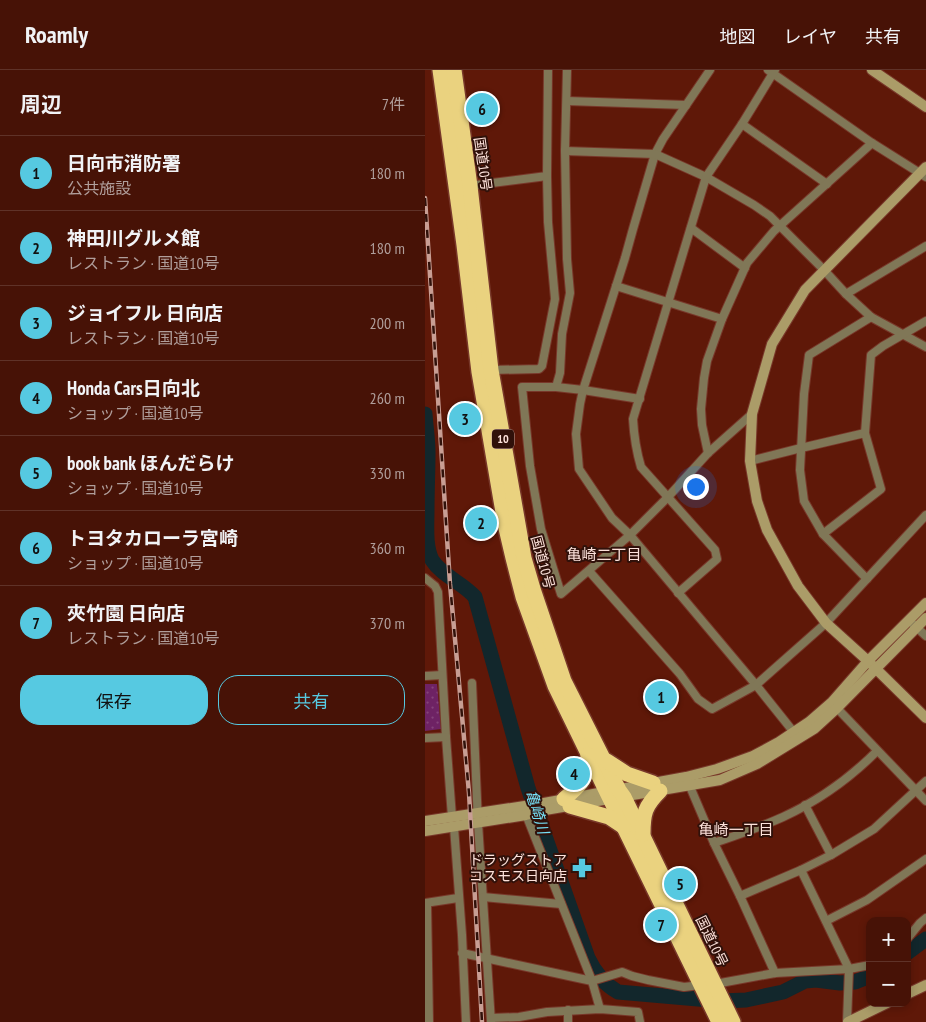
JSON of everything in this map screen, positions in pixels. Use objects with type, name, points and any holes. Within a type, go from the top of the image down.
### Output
[{"type":"highway","name":"国道10号","points":[[440,70],[463,186]]},
{"type":"highway","name":"国道10号","points":[[454,70],[463,186],[464,245],[485,371],[505,524],[523,597],[555,686],[588,755],[643,835],[709,986]]},
{"type":"highway","name":"国道10号","points":[[485,371],[524,558],[565,681],[603,758],[624,827],[726,1017]]},
{"type":"highway","points":[[588,755],[588,768],[585,778],[567,803],[609,817],[624,827]]},
{"type":"highway","points":[[603,758],[627,774],[656,787],[646,808],[643,835]]},
{"type":"street","points":[[485,371],[539,369],[542,366],[555,299],[548,222],[548,70]]},
{"type":"street","points":[[556,387],[560,373],[561,334],[570,293],[567,260],[565,151],[567,70]]},
{"type":"street","points":[[710,70],[663,139],[655,154],[625,258],[583,390],[576,434],[579,469],[612,518],[630,535],[756,685],[796,736]]},
{"type":"street","points":[[872,70],[926,107]]},
{"type":"street","points":[[678,593],[717,559],[715,550],[641,467],[634,439],[633,419],[707,177],[742,124],[772,71],[872,143],[924,172],[805,290],[772,344],[751,414],[750,461],[757,501],[767,530],[798,586],[826,623],[872,664],[926,718]]},
{"type":"street","points":[[567,101],[686,104]]},
{"type":"street","points":[[742,124],[827,184]]},
{"type":"street","points":[[708,453],[702,424],[702,393],[707,360],[721,319],[747,263],[774,231],[872,143]]},
{"type":"street","points":[[565,151],[655,154],[707,177],[770,216],[871,318],[926,347]]},
{"type":"street","points":[[463,186],[547,176]]},
{"type":"street","points":[[691,228],[745,268]]},
{"type":"street","points":[[846,294],[926,246]]},
{"type":"street","points":[[616,286],[721,319]]},
{"type":"street","points":[[867,578],[823,534],[804,501],[800,470],[804,394],[809,355],[871,318]]},
{"type":"street","points":[[823,534],[881,489],[865,433],[871,355],[926,320]]},
{"type":"street","points":[[640,399],[556,387],[522,387],[530,466],[539,520],[561,594],[630,535],[708,453],[751,414]]},
{"type":"street","points":[[750,461],[865,433]]},
{"type":"street","points":[[589,571],[680,674],[698,699],[712,709],[756,685],[826,623],[926,515]]},
{"type":"street","points":[[425,578],[435,586],[437,592],[463,953],[466,1022]]},
{"type":"street","points":[[425,831],[453,822],[688,781],[753,756],[779,742],[796,736],[809,722],[834,705],[913,623],[926,603]]},
{"type":"street","points":[[913,623],[926,618]]},
{"type":"street","points":[[913,623],[926,636]]},
{"type":"street","points":[[425,676],[442,675]]},
{"type":"street","points":[[471,683],[491,1020],[547,1012],[600,1009],[638,1012],[640,1022]]},
{"type":"street","points":[[834,705],[926,802]]},
{"type":"street","points":[[425,738],[446,737]]},
{"type":"street","points":[[714,843],[784,817],[821,796],[844,780],[859,769],[877,751]]},
{"type":"street","points":[[688,781],[714,843],[775,974]]},
{"type":"street","points":[[740,896],[831,855],[874,829],[926,781]]},
{"type":"street","points":[[805,805],[831,855]]},
{"type":"street","points":[[524,811],[592,981],[600,1009]]},
{"type":"street","points":[[425,821],[453,822]]},
{"type":"street","points":[[826,921],[867,900],[926,859]]},
{"type":"street","points":[[801,870],[849,968],[848,1022],[879,1007]]},
{"type":"street","points":[[483,897],[561,904]]},
{"type":"street","points":[[429,1022],[427,1009],[426,903],[458,898]]},
{"type":"street","points":[[911,934],[926,918]]},
{"type":"street","points":[[463,953],[592,981],[621,972],[648,980],[684,987],[709,986],[775,974],[866,966]]},
{"type":"street","points":[[911,992],[926,985]]},
{"type":"street","points":[[567,1010],[568,1022]]},
{"type":"shaded area","points":[[425,684],[437,684],[441,729],[425,731]]},
{"type":"waterway","name":"亀崎川","points":[[425,414],[428,452],[428,549],[436,566],[475,597],[528,788],[588,958],[604,982],[618,992],[721,1001],[746,1000],[783,992],[805,981],[816,980],[840,983],[855,982],[866,978]]},
{"type":"waterway","name":"亀崎川","points":[[911,950],[926,939]]},
{"type":"railway","points":[[425,198],[450,584],[469,793],[482,1022]]},
{"type":"place","name":"トヨタカローラ宮崎","points":[[482,109]]},
{"type":"place","name":"ジョイフル 日向店","points":[[465,419]]},
{"type":"place","name":"神田川グルメ館","points":[[481,523]]},
{"type":"place","name":"日向市消防署","points":[[661,697]]},
{"type":"place","name":"Honda Cars日向北","points":[[574,774]]},
{"type":"place","name":"ドラッグストア コスモス日向店","points":[[582,868]]},
{"type":"place","name":"book bank ほんだらけ","points":[[680,884]]},
{"type":"place","name":"夾竹園 日向店","points":[[661,925]]},
{"type":"district","name":"亀崎二丁目","points":[[604,555]]},
{"type":"district","name":"亀崎一丁目","points":[[736,830]]}]
